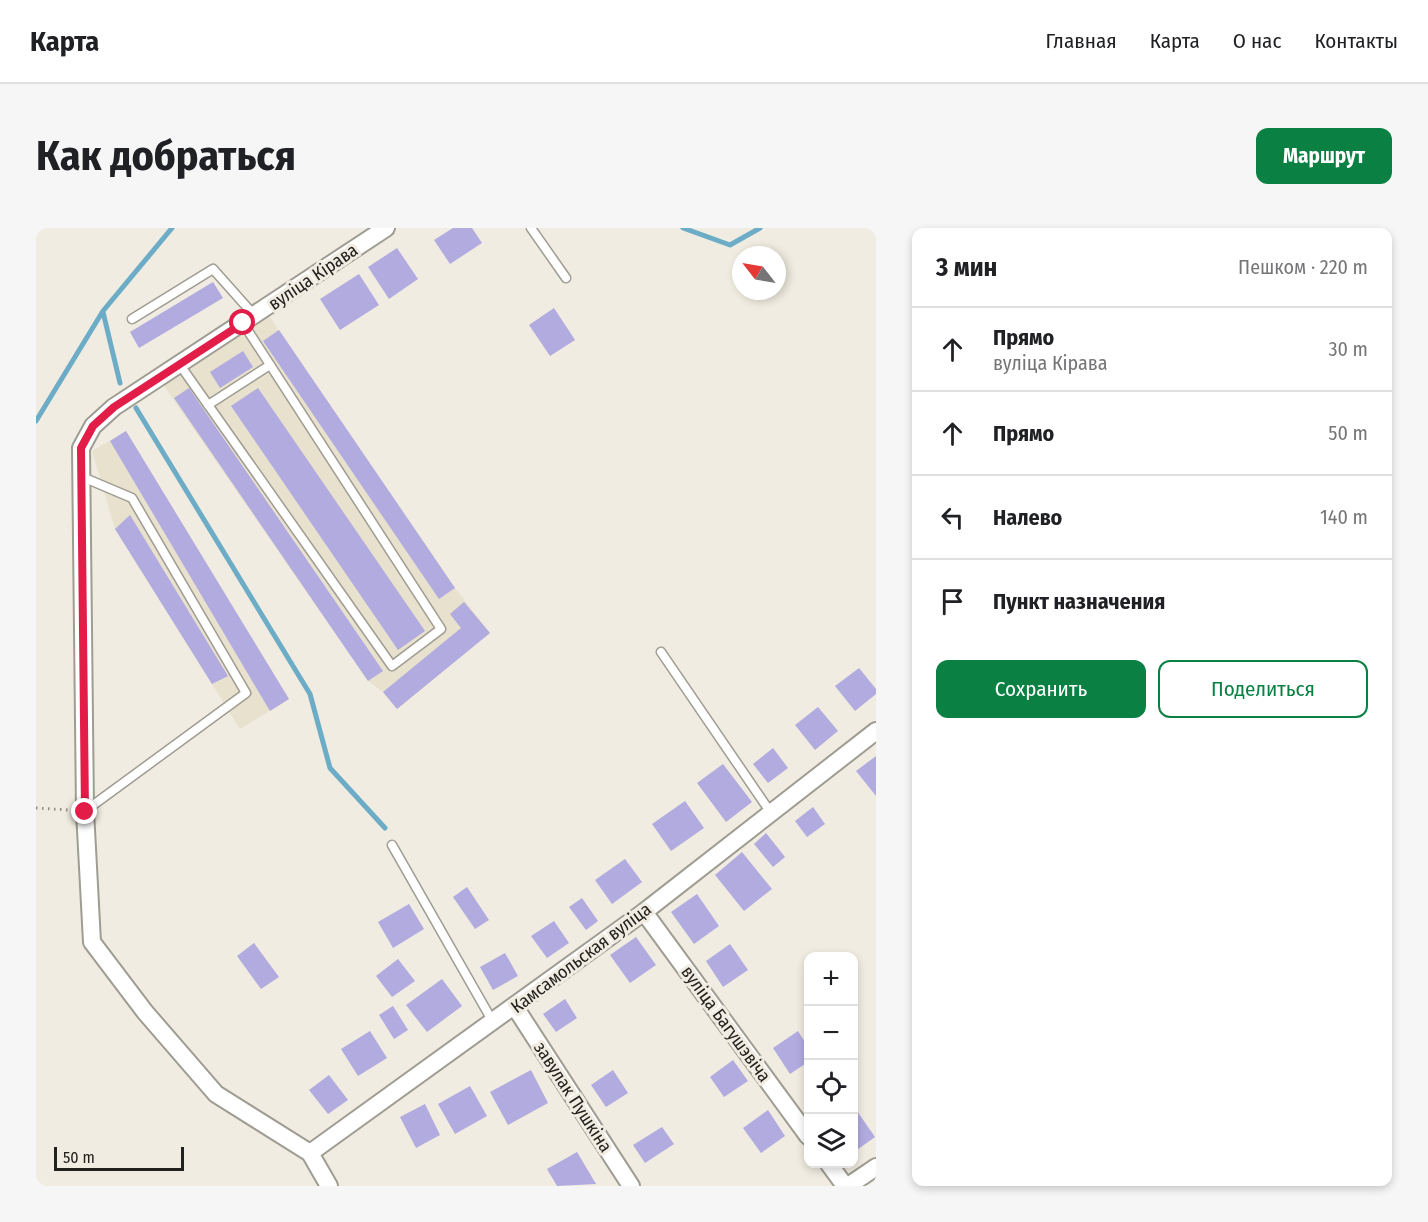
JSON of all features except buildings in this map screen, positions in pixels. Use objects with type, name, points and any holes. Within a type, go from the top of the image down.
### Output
[{"type":"street","name":"вуліца Кірава","points":[[310,1153],[216,1094],[146,1012],[92,942],[85,812],[81,448],[93,426],[114,407],[386,228]]},
{"type":"street","name":"Камсамольская вуліца","points":[[310,1153],[644,912],[876,731]]},
{"type":"street","name":"вуліца Багушэвіча","points":[[644,912],[804,1131]]},
{"type":"street","name":"завулак Пушкіна","points":[[515,1007],[631,1186]]},
{"type":"street","points":[[310,1153],[329,1186]]},
{"type":"street","points":[[832,1168],[847,1186],[876,1167]]},
{"type":"lane","points":[[531,228],[566,278]]},
{"type":"lane","points":[[132,319],[213,269],[249,319],[270,365],[441,629],[392,666],[180,365]]},
{"type":"lane","points":[[208,405],[270,365]]},
{"type":"lane","points":[[80,476],[132,498],[246,693],[85,812]]},
{"type":"lane","points":[[661,652],[771,813]]},
{"type":"lane","points":[[392,845],[493,1023]]},
{"type":"path","points":[[36,808],[85,812]]},
{"type":"shaded area","points":[[269,316],[455,588],[490,633],[397,709],[383,692],[368,681],[164,386]]},
{"type":"shaded area","points":[[126,431],[289,699],[240,729],[115,529],[92,451]]},
{"type":"waterway","points":[[36,421],[103,311],[172,228]]},
{"type":"waterway","points":[[683,228],[730,245],[760,228]]},
{"type":"waterway","points":[[103,312],[120,383]]},
{"type":"waterway","points":[[136,408],[310,694],[330,768],[385,828]]},
{"type":"route","points":[[85,812],[81,448],[93,426],[114,407],[243,323]]}]
